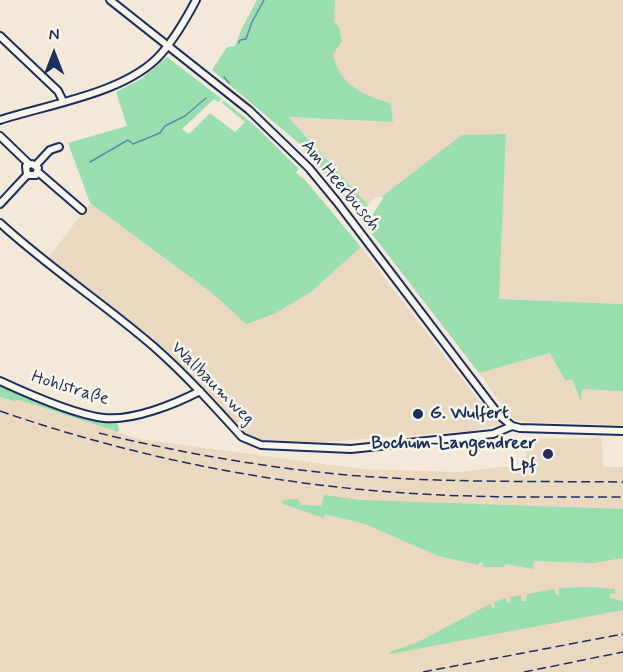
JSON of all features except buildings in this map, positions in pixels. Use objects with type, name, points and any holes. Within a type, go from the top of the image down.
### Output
[{"type":"street","name":"Am Heerbusch","points":[[110,0],[249,111],[309,168],[499,415],[512,426]]},
{"type":"street","points":[[0,120],[111,87],[124,81],[148,66],[167,46],[182,26],[196,0]]},
{"type":"street","points":[[0,36],[58,91],[63,101]]},
{"type":"street","points":[[0,136],[82,210]]},
{"type":"street","points":[[27,175],[25,169],[34,167],[50,150],[59,147]]},
{"type":"street","points":[[27,175],[33,176],[34,167]]},
{"type":"street","points":[[0,204],[27,175]]},
{"type":"street","name":"Wallbaumweg","points":[[0,223],[39,258],[152,345],[200,391],[242,437],[261,445],[351,449],[493,434],[512,426],[623,431]]},
{"type":"street","name":"Hohlstraße","points":[[0,381],[88,414],[106,418],[159,409],[200,391]]},
{"type":"shaded area","points":[[335,0],[623,0],[623,304],[499,299],[506,134],[382,197],[376,197],[368,205],[287,117],[393,122],[391,103],[359,93],[345,83],[335,66],[332,54]]},
{"type":"shaded area","points":[[90,203],[212,293],[246,324],[311,292],[361,247],[476,397],[493,418],[503,424],[469,431],[324,442],[263,440],[244,434],[204,389],[155,341],[48,258]]},
{"type":"shaded area","points":[[551,353],[564,381],[572,379],[581,399],[582,389],[623,367],[623,425],[516,420],[509,415],[479,373]]},
{"type":"shaded area","points":[[0,397],[13,401],[18,400],[139,439],[362,469],[459,472],[526,464],[526,439],[602,438],[603,467],[623,467],[623,672],[0,672]]},
{"type":"green space","points":[[257,0],[335,0],[334,22],[339,27],[342,41],[333,54],[336,65],[341,74],[354,87],[391,103],[393,122],[288,117],[368,205],[360,217],[301,145],[212,70],[227,47],[235,46]]},
{"type":"green space","points":[[167,57],[222,99],[218,102],[214,99],[182,129],[189,134],[210,113],[235,132],[245,122],[221,102],[224,101],[253,124],[299,169],[296,173],[305,180],[361,247],[311,292],[274,314],[246,324],[212,293],[90,203],[68,143],[127,126],[116,92],[141,79]]},
{"type":"green space","points":[[506,134],[499,299],[623,304],[623,391],[582,389],[581,401],[572,379],[565,381],[550,353],[479,373],[365,225],[385,194],[462,135]]},
{"type":"green space","points":[[0,384],[117,423],[118,432],[19,400],[13,401],[0,397]]},
{"type":"green space","points":[[324,495],[360,500],[623,509],[623,558],[593,563],[534,561],[533,569],[506,564],[504,567],[483,567],[483,563],[479,562],[479,565],[438,556],[365,524],[325,514],[324,518],[283,504],[282,501],[298,499],[301,505],[321,506]]},
{"type":"green space","points":[[559,588],[615,589],[615,593],[610,594],[610,598],[623,601],[623,610],[390,654],[389,652],[416,643],[490,604],[493,609],[494,602],[506,598],[507,603],[511,602],[510,597],[521,595],[522,601],[526,601],[527,594],[554,589],[556,595],[559,595]]},
{"type":"waterway","points":[[239,43],[240,40],[246,39],[264,0]]},
{"type":"waterway","points":[[224,77],[229,83]]},
{"type":"waterway","points":[[90,162],[128,140],[133,144],[160,133],[165,126],[185,116],[206,98]]},
{"type":"railway","points":[[0,411],[99,442],[149,454],[200,466],[302,483],[432,495],[623,497]]},
{"type":"railway","points":[[99,433],[217,458],[336,474],[444,480],[623,482]]},
{"type":"railway","points":[[423,672],[623,634]]},
{"type":"railway","points":[[524,672],[623,652]]},
{"type":"place","name":"G. Wulfert","points":[[418,414]]},
{"type":"place","name":"Bochum-Langendreer Lpf","points":[[548,454]]}]
